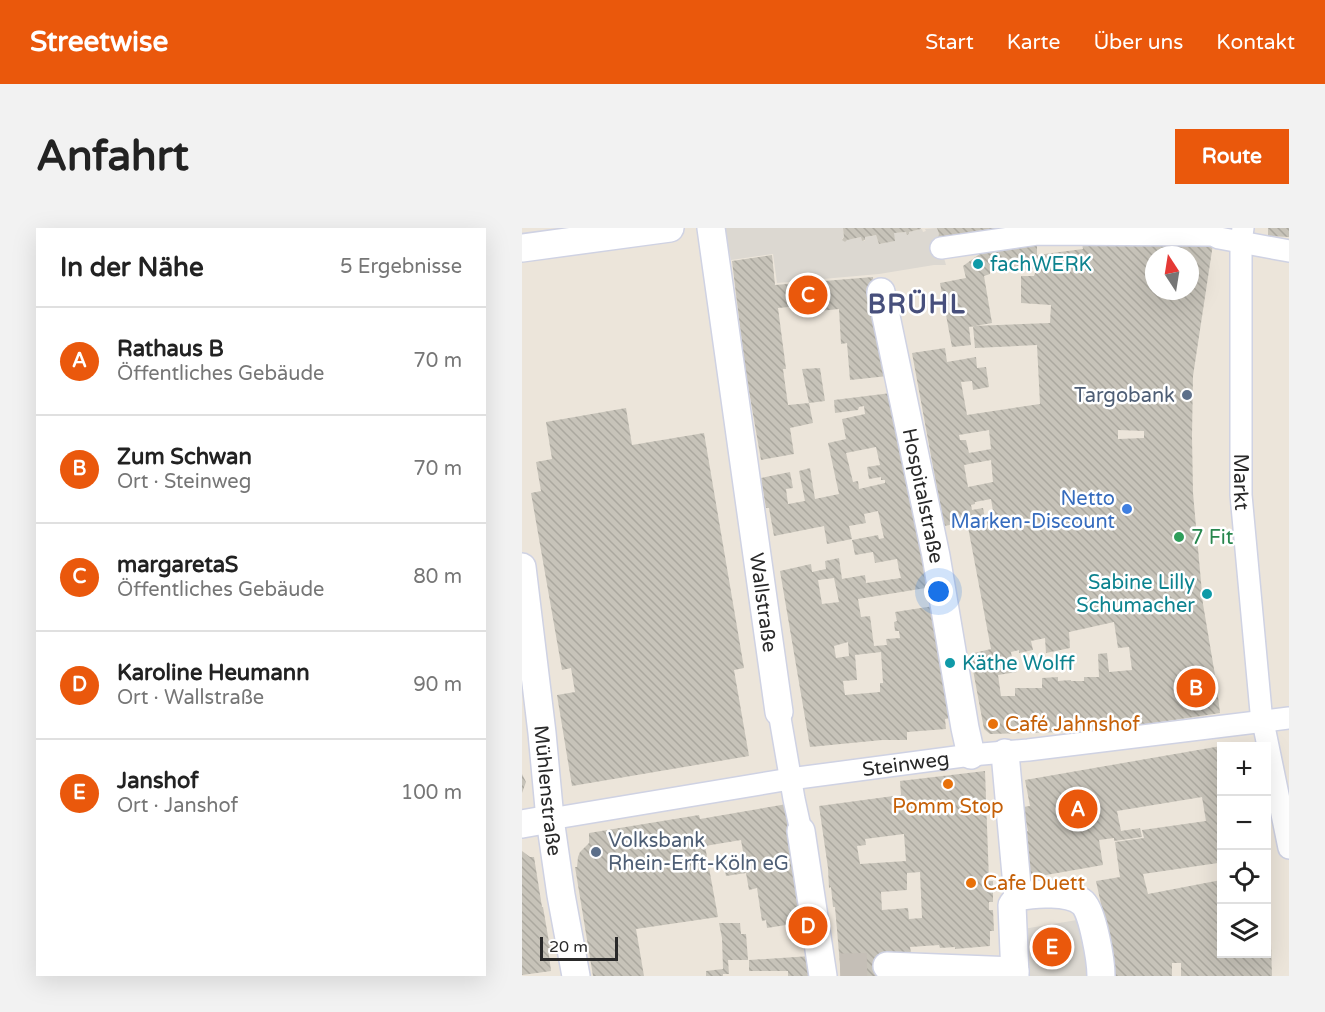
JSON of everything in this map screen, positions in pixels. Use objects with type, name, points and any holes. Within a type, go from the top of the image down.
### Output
[{"type":"street","points":[[522,248],[670,228]]},
{"type":"street","name":"Wallstraße","points":[[711,228],[779,712],[790,779],[829,970]]},
{"type":"street","points":[[941,248],[1037,234],[1213,235],[1219,238],[1242,235],[1289,251]]},
{"type":"street","name":"Markt","points":[[1242,235],[1242,495],[1262,721],[1289,848]]},
{"type":"street","name":"Hospitalstraße","points":[[880,283],[936,556],[971,755]]},
{"type":"street","name":"Mühlenstraße","points":[[522,567],[550,819],[576,976]]},
{"type":"street","name":"Steinweg","points":[[550,819],[790,779],[971,755],[1005,753],[1289,718]]},
{"type":"street","points":[[887,966],[1015,973],[1012,906],[1018,897],[1005,753]]},
{"type":"street","points":[[522,824],[550,819]]},
{"type":"street","points":[[1018,897],[1048,894],[1069,896],[1082,903],[1089,914],[1101,960],[1101,976]]},
{"type":"shaded area","points":[[724,228],[843,228],[844,237],[842,239],[845,242],[861,237],[862,241],[865,241],[865,237],[876,235],[879,244],[894,241],[894,233],[906,232],[907,235],[909,232],[922,229],[923,232],[926,231],[925,229],[937,228],[946,265],[879,274],[777,283],[773,254],[731,260]]},
{"type":"shaded area","points":[[1077,920],[1092,965],[1091,976],[1020,976],[1017,930]]},
{"type":"building","points":[[843,228],[921,229],[909,232],[907,235],[906,232],[894,233],[895,241],[879,244],[876,235],[865,237],[862,241],[861,237],[845,242],[842,240]]},
{"type":"building","points":[[937,228],[999,228],[1000,233],[996,229],[972,233],[973,237],[970,237],[969,233],[945,236],[946,241],[942,241],[942,237],[938,237]]},
{"type":"building","points":[[1268,228],[1289,228],[1289,237],[1268,236]]},
{"type":"building","points":[[1082,243],[1213,244],[1193,376],[1192,436],[1193,493],[1203,604],[1220,713],[1102,731],[990,734],[984,729],[970,654],[991,649],[968,527],[963,528],[961,523],[944,526],[912,353],[945,348],[947,362],[976,357],[977,368],[986,367],[989,387],[973,390],[972,381],[961,382],[967,415],[1040,404],[1037,345],[975,348],[973,326],[969,327],[971,345],[952,347],[940,283],[966,278],[963,266],[988,248],[1037,245],[1037,255],[1083,249]],"holes":[[[990,261],[993,263],[1012,262],[1012,270],[1037,269],[1034,276],[1021,276],[1021,303],[1051,305],[1050,323],[975,326],[992,323],[984,276],[990,274]],[[989,430],[991,449],[969,453],[966,440],[960,440],[959,435]],[[1118,430],[1144,431],[1144,438],[1118,439]],[[991,460],[993,482],[968,487],[964,465]],[[991,499],[994,517],[985,518],[983,508],[972,510],[971,505]],[[1114,622],[1118,648],[1129,647],[1132,670],[1109,672],[1107,653],[1098,654],[1099,677],[1084,677],[1084,681],[1058,681],[1058,677],[1042,678],[1042,688],[1015,688],[1015,696],[1001,696],[998,675],[1017,672],[1015,658],[1012,658],[1011,652],[1033,650],[1031,641],[1045,638],[1046,653],[1070,648],[1069,632]]]},
{"type":"building","points":[[772,255],[775,285],[873,277],[875,306],[888,376],[850,380],[847,343],[841,344],[839,309],[810,312],[810,305],[778,308],[788,405],[809,403],[813,423],[790,428],[794,454],[761,460],[745,368],[732,261]]},
{"type":"building","points":[[820,368],[825,401],[809,403],[802,369]]},
{"type":"building","points":[[891,393],[932,587],[858,599],[861,617],[870,616],[874,646],[887,645],[886,639],[900,638],[899,631],[895,631],[894,622],[897,621],[895,612],[934,606],[951,718],[945,719],[946,729],[907,732],[907,740],[810,747],[780,571],[811,564],[812,572],[826,569],[825,561],[839,558],[842,579],[865,575],[866,583],[901,578],[897,559],[875,563],[873,552],[855,555],[852,540],[878,535],[879,539],[884,538],[878,511],[864,514],[866,523],[849,526],[852,539],[827,544],[824,526],[774,536],[761,478],[790,472],[793,488],[786,489],[788,504],[805,501],[799,471],[810,468],[815,499],[839,494],[828,443],[846,439],[842,419],[865,414],[864,406],[859,407],[858,410],[835,413],[834,400]],"holes":[[[876,447],[880,465],[867,467],[869,479],[881,477],[885,483],[859,489],[858,481],[853,482],[846,453]],[[834,578],[839,602],[822,604],[818,580]],[[848,642],[849,656],[836,658],[834,646]],[[881,652],[883,683],[880,683],[880,692],[845,695],[843,681],[857,680],[855,655]]]},
{"type":"building","points":[[626,408],[632,445],[704,433],[744,668],[734,670],[749,756],[572,786],[557,695],[575,692],[571,668],[562,670],[531,493],[541,491],[536,462],[552,459],[546,422]]},
{"type":"building","points":[[1217,747],[1217,863],[1143,874],[1148,894],[1217,881],[1217,958],[1271,958],[1271,943],[1272,976],[1181,976],[1181,963],[1172,963],[1172,976],[1113,976],[1114,964],[1096,881],[1120,877],[1115,842],[1144,838],[1142,830],[1206,821],[1202,797],[1117,811],[1121,831],[1140,828],[1142,837],[1114,841],[1114,838],[1099,840],[1103,865],[1029,878],[1021,832],[1028,831],[1023,807],[1030,806],[1025,780]]},
{"type":"building","points":[[985,771],[989,881],[993,881],[993,902],[989,902],[989,910],[993,910],[994,931],[990,931],[990,946],[955,949],[955,947],[940,948],[939,945],[910,947],[911,953],[886,953],[888,976],[841,976],[835,907],[833,907],[831,887],[829,888],[819,806],[901,795],[900,781]],"holes":[[[904,834],[906,861],[860,864],[857,846],[866,845],[865,839]],[[920,872],[922,918],[909,919],[908,908],[882,910],[881,892],[907,890],[907,873]]]},
{"type":"building","points":[[522,774],[526,782],[522,793]]},
{"type":"building","points":[[787,804],[805,922],[767,928],[766,920],[762,921],[757,888],[749,890],[746,873],[726,876],[724,866],[745,863],[741,840],[705,846],[718,917],[636,929],[644,976],[593,976],[575,867],[577,867],[580,852],[589,843],[589,833],[699,815],[700,819]]},
{"type":"building","points":[[522,851],[534,857],[550,948],[548,948],[551,971],[522,975]]},
{"type":"building","points":[[719,923],[740,923],[741,934],[746,934],[748,960],[728,960],[729,974],[706,976],[706,971],[723,969]]},
{"type":"building","points":[[811,956],[811,976],[788,976],[788,971],[749,971],[749,960]]},
{"type":"tunnel","points":[[840,967],[887,966]]},
{"type":"place","name":"fachWERK","points":[[978,264]]},
{"type":"place","name":"margaretaS","points":[[808,295]]},
{"type":"place","name":"Targobank","points":[[1187,395]]},
{"type":"place","name":"Netto Marken-Discount","points":[[1127,509]]},
{"type":"place","name":"7 Fit","points":[[1179,537]]},
{"type":"place","name":"Sabine Lilly Schumacher","points":[[1207,594]]},
{"type":"place","name":"Käthe Wolff","points":[[950,663]]},
{"type":"place","name":"Zum Schwan","points":[[1196,688]]},
{"type":"place","name":"Café Jahnshof","points":[[993,724]]},
{"type":"place","name":"Pomm Stop","points":[[948,784]]},
{"type":"place","name":"Rathaus B","points":[[1078,809]]},
{"type":"place","name":"Volksbank Rhein-Erft-Köln eG","points":[[596,852]]},
{"type":"place","name":"Cafe Duett","points":[[971,883]]},
{"type":"place","name":"Karoline Heumann","points":[[808,926]]},
{"type":"place","name":"Janshof","points":[[1052,947]]},
{"type":"district","name":"BRÜHL","points":[[917,304]]}]
